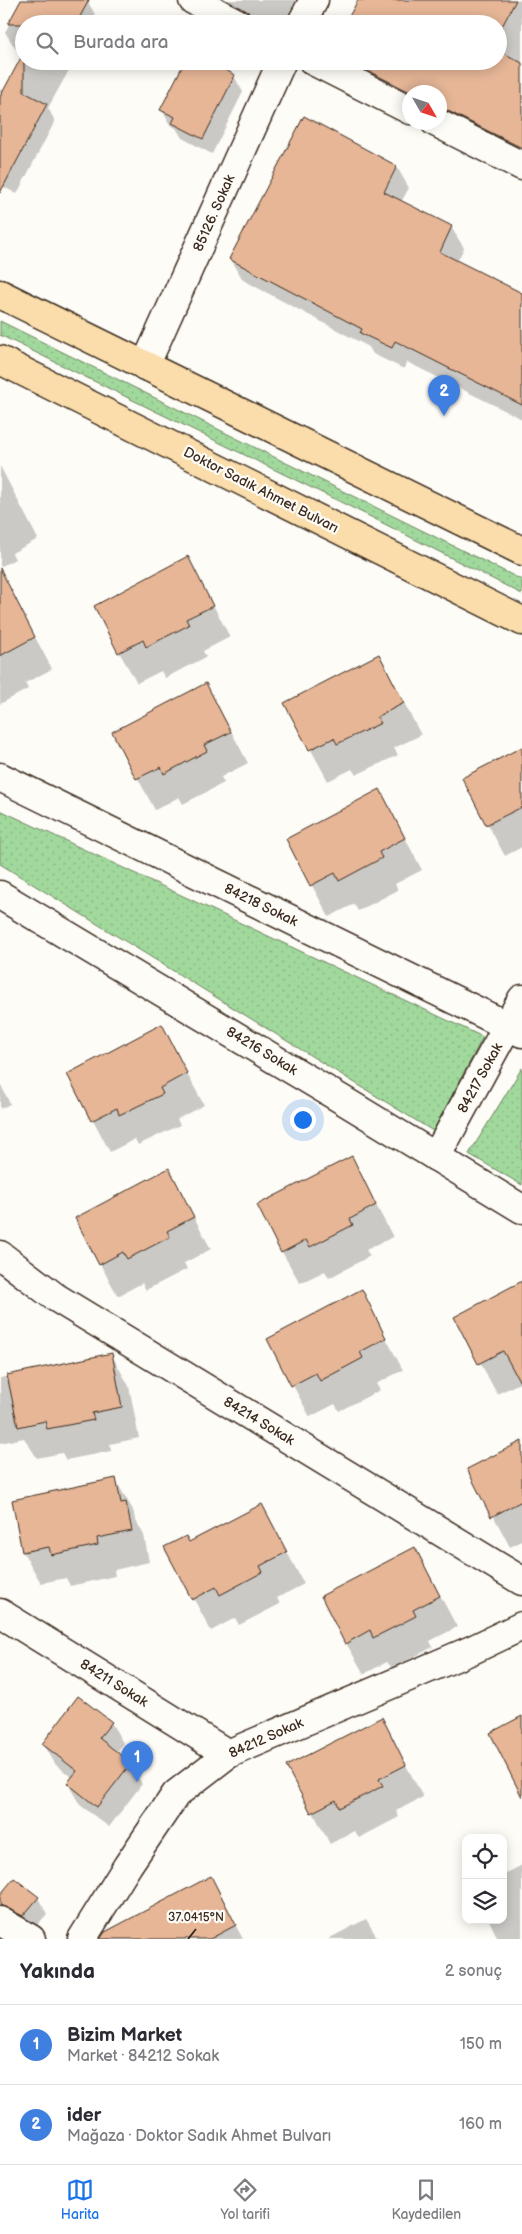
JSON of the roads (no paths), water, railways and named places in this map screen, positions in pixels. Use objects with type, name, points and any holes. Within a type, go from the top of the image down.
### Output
[{"type":"main road","points":[[0,294],[522,551]]},
{"type":"main road","name":"Doktor Sadık Ahmet Bulvarı","points":[[0,360],[522,620]]},
{"type":"street","points":[[192,0],[221,15]]},
{"type":"street","points":[[306,15],[314,0]]},
{"type":"street","name":"85126. Sokak","points":[[146,366],[278,70]]},
{"type":"street","points":[[331,70],[402,106]]},
{"type":"street","points":[[447,128],[522,166]]},
{"type":"street","name":"84218 Sokak","points":[[0,777],[515,1029]]},
{"type":"street","name":"84216 Sokak","points":[[0,895],[522,1209]]},
{"type":"street","name":"84217 Sokak","points":[[436,1157],[515,1029],[522,999]]},
{"type":"street","name":"84214 Sokak","points":[[0,1256],[55,1297],[522,1581]]},
{"type":"street","name":"84211 Sokak","points":[[0,1613],[228,1754]]},
{"type":"street","name":"84212 Sokak","points":[[82,1939],[134,1856],[176,1794],[228,1754],[465,1653],[522,1626]]},
{"type":"street","points":[[0,1921],[30,1939]]},
{"type":"place","name":"ider","points":[[444,416]]},
{"type":"place","name":"Bizim Market","points":[[137,1782]]}]
